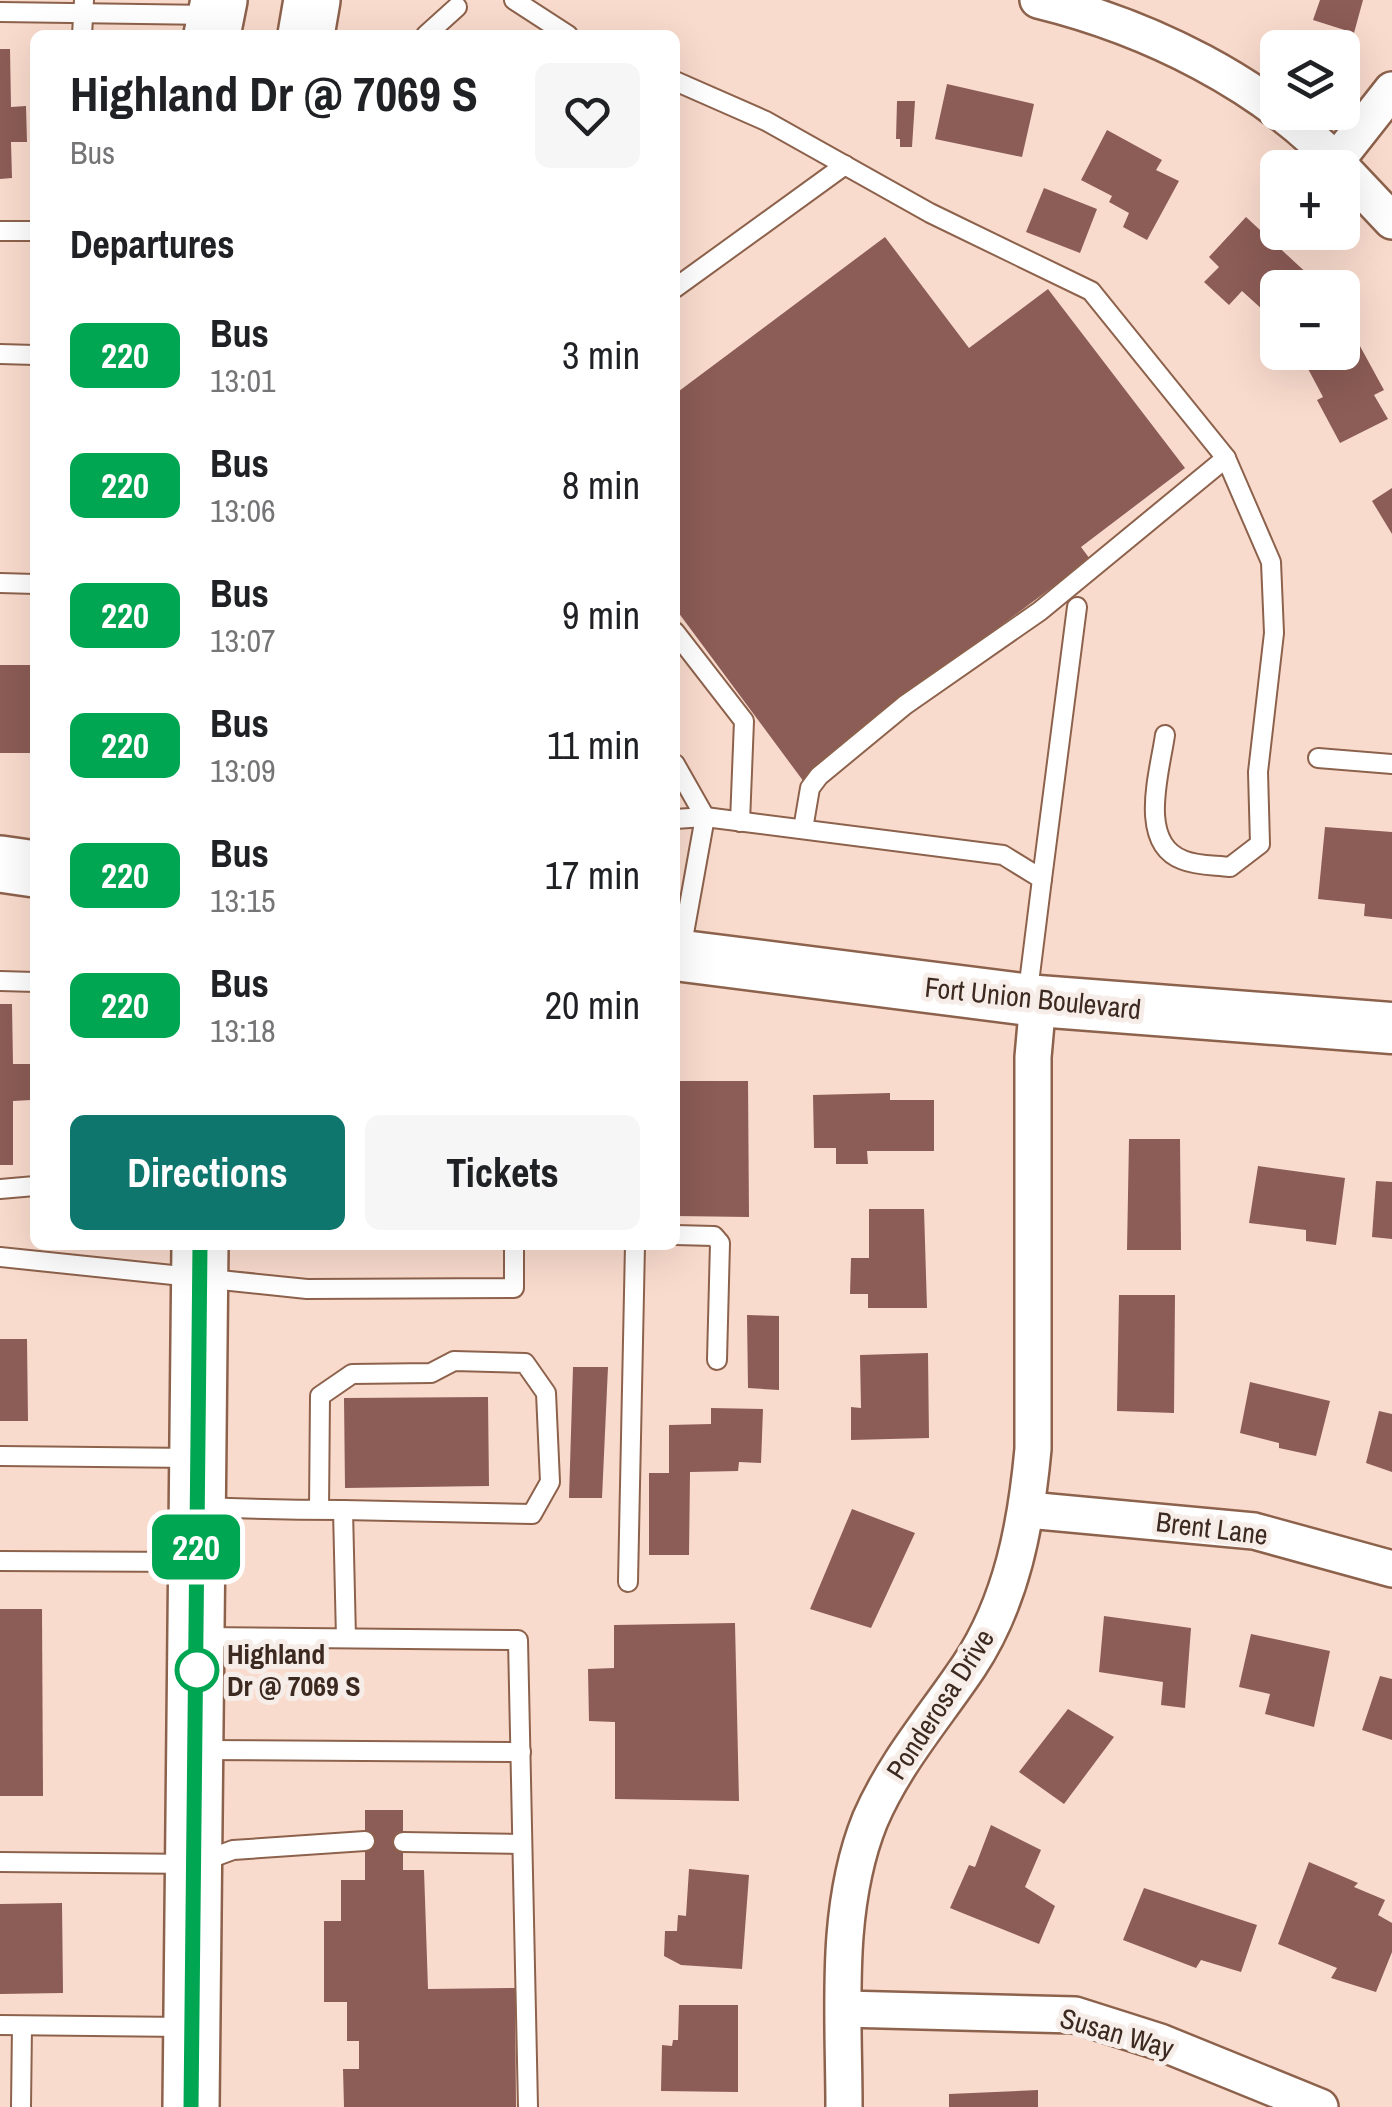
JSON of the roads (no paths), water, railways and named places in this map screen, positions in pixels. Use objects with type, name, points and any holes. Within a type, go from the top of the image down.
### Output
[{"type":"main road","points":[[307,30],[312,0]]},
{"type":"main road","points":[[0,864],[30,868]]},
{"type":"main road","name":"Fort Union Boulevard","points":[[680,956],[1032,1000],[1392,1028]]},
{"type":"main road","points":[[190,2107],[200,1260]]},
{"type":"street","points":[[1038,0],[1098,15],[1182,52],[1263,100],[1322,150]]},
{"type":"street","points":[[1350,150],[1392,90]]},
{"type":"street","points":[[1360,187],[1392,221]]},
{"type":"street","name":"Ponderosa Drive","points":[[844,2107],[844,2008],[851,1880],[870,1821],[896,1768],[969,1666],[995,1618],[1015,1565],[1028,1510],[1033,1449],[1032,1000]]},
{"type":"street","name":"Brent Lane","points":[[1028,1510],[1254,1531],[1392,1569]]},
{"type":"street","name":"Susan Way","points":[[844,2008],[1074,2015],[1160,2042],[1320,2107]]},
{"type":"lane","points":[[514,0],[560,30]]},
{"type":"lane","points":[[0,12],[84,6],[174,18],[216,16]]},
{"type":"lane","points":[[431,30],[456,7]]},
{"type":"lane","points":[[680,84],[766,121],[930,214],[1090,291],[1226,458],[1271,562],[1274,632],[1258,772],[1260,844],[1230,868],[1182,860],[1164,848],[1154,822],[1164,736]]},
{"type":"lane","points":[[680,284],[845,165]]},
{"type":"lane","points":[[0,231],[30,231]]},
{"type":"lane","points":[[0,354],[30,354]]},
{"type":"lane","points":[[803,829],[810,788],[819,776],[904,705],[1040,611],[1226,458]]},
{"type":"lane","points":[[0,583],[30,584]]},
{"type":"lane","points":[[1032,1000],[1042,879],[1076,607]]},
{"type":"lane","points":[[680,638],[744,721],[740,822]]},
{"type":"lane","points":[[1318,758],[1392,764]]},
{"type":"lane","points":[[680,773],[706,817],[680,946]]},
{"type":"lane","points":[[680,819],[706,817],[1002,855],[1042,879]]},
{"type":"lane","points":[[0,981],[30,982]]},
{"type":"lane","points":[[0,1188],[30,1186]]},
{"type":"lane","points":[[680,1236],[714,1236],[720,1243],[718,1360]]},
{"type":"lane","points":[[0,1257],[200,1260],[307,1288],[514,1288],[514,1250]]},
{"type":"lane","points":[[628,1582],[635,1250]]},
{"type":"lane","points":[[0,1456],[195,1482],[319,1510],[532,1514],[550,1482],[546,1394],[525,1363],[454,1361],[431,1373],[352,1374],[320,1396],[319,1510]]},
{"type":"lane","points":[[343,1510],[346,1638]]},
{"type":"lane","points":[[0,1561],[196,1562]]},
{"type":"lane","points":[[197,1637],[518,1640],[528,2107]]},
{"type":"lane","points":[[196,1750],[521,1752]]},
{"type":"lane","points":[[0,1862],[194,1864],[233,1850],[366,1841]]},
{"type":"lane","points":[[403,1842],[522,1844]]},
{"type":"lane","points":[[0,2025],[192,2027]]},
{"type":"lane","points":[[21,2107],[22,2026]]},
{"type":"place","name":"Highland Dr @ 7069 S","points":[[197,1670]]}]
